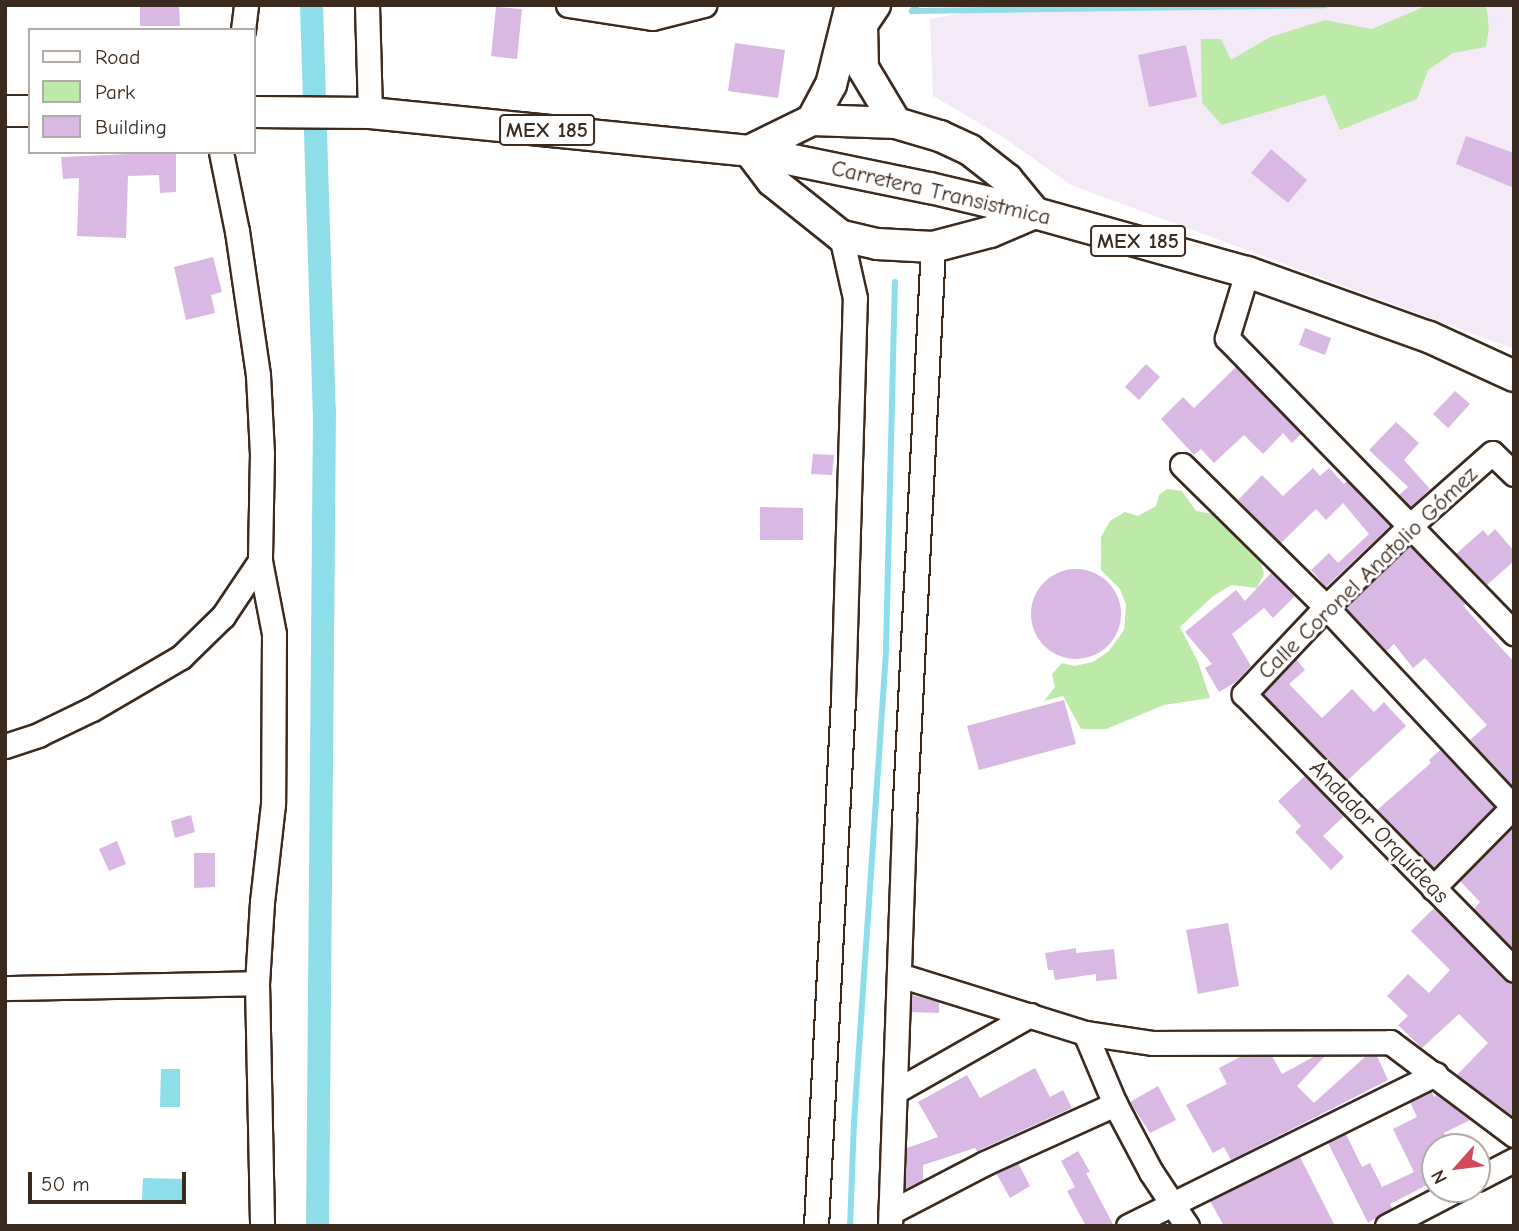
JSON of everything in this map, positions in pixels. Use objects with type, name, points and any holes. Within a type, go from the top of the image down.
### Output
[{"type":"main road","points":[[812,120],[831,85],[851,5]]},
{"type":"main road","points":[[875,5],[862,24],[863,68],[896,123]]},
{"type":"main road","points":[[5,111],[28,111]]},
{"type":"main road","name":"MEX 185","points":[[267,112],[357,113]]},
{"type":"main road","name":"Carretera Transistmica","points":[[357,113],[749,151],[1035,213],[1247,272],[1429,337],[1514,376]]},
{"type":"main road","points":[[812,120],[896,123],[940,136],[970,150],[1007,179],[1035,213],[990,232],[933,247],[877,244],[841,236],[772,181],[749,151],[812,120]]},
{"type":"street","points":[[243,28],[246,5]]},
{"type":"street","points":[[357,113],[368,5]]},
{"type":"street","points":[[568,5],[647,12],[704,5]]},
{"type":"street","points":[[221,154],[237,231],[258,375],[262,453],[260,561],[274,634],[276,694],[273,804],[262,902],[257,983],[262,1226]]},
{"type":"street","points":[[816,1226],[833,839],[843,699],[855,298],[841,236]]},
{"type":"street","points":[[890,1219],[933,247]]},
{"type":"street","points":[[1247,272],[1227,338],[1514,633]]},
{"type":"street","name":"Calle Coronel Anatolio Gómez","points":[[1244,694],[1326,607],[1411,525],[1493,453],[1514,474]]},
{"type":"street","points":[[1182,465],[1326,607],[1513,807],[1433,888]]},
{"type":"street","points":[[5,746],[38,735],[92,709],[181,657],[223,616],[260,561]]},
{"type":"street","name":"Andador Orquídeas","points":[[1244,694],[1514,970]]},
{"type":"street","points":[[899,975],[1085,1033],[1153,1043],[1390,1042],[1514,1135]]},
{"type":"street","points":[[5,988],[257,983]]},
{"type":"street","points":[[896,1091],[1030,1015]]},
{"type":"street","points":[[1085,1033],[1115,1104],[1187,1226]]},
{"type":"street","points":[[1128,1226],[1436,1074]]},
{"type":"street","points":[[890,1219],[985,1163],[1115,1104]]},
{"type":"street","points":[[1491,1172],[1514,1160]]},
{"type":"street","points":[[1387,1226],[1431,1203]]},
{"type":"shaded area","points":[[1006,5],[1514,5],[1514,349],[1071,185],[1003,137],[933,96],[930,19]]},
{"type":"green space","points":[[1428,5],[1486,5],[1489,27],[1486,47],[1453,53],[1428,70],[1417,99],[1340,130],[1325,95],[1222,125],[1202,103],[1201,39],[1221,39],[1231,60],[1270,37],[1325,20],[1372,29]]},
{"type":"green space","points":[[1167,489],[1182,491],[1196,511],[1220,515],[1257,550],[1264,574],[1257,588],[1231,585],[1212,597],[1180,627],[1198,662],[1210,698],[1164,705],[1106,729],[1081,729],[1063,696],[1044,701],[1055,687],[1052,674],[1062,663],[1074,666],[1093,662],[1109,651],[1124,630],[1126,605],[1120,589],[1101,570],[1101,537],[1110,521],[1125,512],[1138,516],[1156,506],[1159,495]]},
{"type":"water","points":[[161,1069],[180,1069],[180,1107],[160,1107]]},
{"type":"water","points":[[143,1178],[183,1179],[182,1201],[142,1200]]},
{"type":"building","points":[[179,6],[180,26],[140,26],[140,7]]},
{"type":"building","points":[[496,7],[522,9],[517,59],[491,56]]},
{"type":"building","points":[[735,43],[785,50],[778,98],[728,91]]},
{"type":"building","points":[[1186,45],[1197,97],[1149,107],[1138,55]]},
{"type":"building","points":[[1466,136],[1514,153],[1514,188],[1456,164]]},
{"type":"building","points":[[1271,149],[1307,180],[1288,203],[1251,173]]},
{"type":"building","points":[[176,154],[176,192],[160,193],[159,175],[128,176],[126,238],[77,236],[79,178],[63,179],[61,157]]},
{"type":"building","points":[[213,257],[222,292],[211,295],[215,313],[186,320],[174,267]]},
{"type":"building","points":[[1305,328],[1331,338],[1325,355],[1299,345]]},
{"type":"building","points":[[1146,364],[1160,377],[1139,400],[1125,387]]},
{"type":"building","points":[[1236,367],[1301,434],[1292,443],[1283,433],[1263,454],[1244,435],[1214,463],[1201,449],[1194,455],[1161,419],[1183,397],[1194,408]]},
{"type":"building","points":[[1455,391],[1470,404],[1448,428],[1433,414]]},
{"type":"building","points":[[1396,422],[1419,443],[1404,460],[1430,489],[1411,507],[1399,495],[1408,487],[1369,450]]},
{"type":"building","points":[[813,454],[834,455],[832,475],[811,474]]},
{"type":"building","points":[[1313,468],[1320,476],[1329,468],[1344,484],[1347,481],[1390,526],[1326,587],[1311,570],[1329,553],[1338,563],[1369,534],[1343,503],[1326,520],[1316,509],[1281,543],[1238,500],[1262,475],[1283,496]]},
{"type":"building","points":[[760,507],[803,508],[803,540],[760,540]]},
{"type":"building","points":[[1495,529],[1514,551],[1514,561],[1487,585],[1456,554],[1483,530],[1488,536]]},
{"type":"building","points":[[1410,546],[1466,604],[1463,606],[1514,662],[1514,787],[1470,740],[1487,725],[1425,658],[1413,668],[1394,644],[1387,651],[1346,608]]},
{"type":"building","points":[[1076,569],[1093,572],[1108,582],[1118,597],[1121,614],[1118,631],[1108,646],[1093,656],[1076,659],[1059,656],[1044,646],[1034,631],[1031,614],[1034,597],[1044,582],[1059,572]]},
{"type":"building","points":[[1271,573],[1295,596],[1273,618],[1264,608],[1232,634],[1251,666],[1236,682],[1219,692],[1205,668],[1212,664],[1185,632],[1236,590],[1245,601]]},
{"type":"building","points":[[1296,659],[1305,670],[1289,684],[1322,718],[1352,689],[1374,712],[1384,702],[1406,726],[1348,780],[1263,694]]},
{"type":"building","points":[[1064,700],[1076,744],[979,770],[967,726]]},
{"type":"building","points":[[1440,750],[1494,807],[1433,868],[1377,810],[1431,763],[1429,760]]},
{"type":"building","points":[[1305,776],[1344,816],[1323,836],[1344,857],[1331,870],[1295,832],[1301,826],[1278,801]]},
{"type":"building","points":[[191,815],[195,832],[175,838],[171,821]]},
{"type":"building","points":[[1514,826],[1514,950],[1474,909],[1480,902],[1460,881]]},
{"type":"building","points":[[117,841],[126,864],[109,871],[99,849]]},
{"type":"building","points":[[194,853],[215,853],[215,887],[194,888]]},
{"type":"building","points":[[1434,908],[1504,980],[1514,984],[1514,1117],[1457,1075],[1488,1043],[1459,1014],[1422,1048],[1398,1025],[1408,1016],[1387,996],[1408,974],[1429,993],[1450,970],[1411,931]]},
{"type":"building","points":[[1228,923],[1239,986],[1198,994],[1186,930]]},
{"type":"building","points":[[1076,948],[1076,953],[1114,949],[1117,979],[1096,981],[1096,974],[1055,980],[1053,970],[1048,970],[1045,953]]},
{"type":"building","points":[[912,995],[939,1002],[939,1013],[911,1012]]},
{"type":"building","points":[[1272,1056],[1282,1074],[1315,1056],[1325,1056],[1297,1086],[1314,1103],[1366,1056],[1377,1056],[1388,1080],[1231,1160],[1224,1147],[1213,1153],[1186,1105],[1227,1084],[1219,1068],[1240,1057]]},
{"type":"building","points":[[1035,1068],[1050,1097],[1063,1090],[1072,1108],[977,1151],[975,1148],[923,1165],[923,1180],[905,1189],[907,1148],[938,1137],[918,1102],[967,1075],[980,1098]]},
{"type":"building","points":[[1158,1086],[1176,1120],[1150,1133],[1130,1102]]},
{"type":"building","points":[[1432,1092],[1434,1097],[1437,1094],[1470,1120],[1444,1133],[1421,1133],[1421,1188],[1390,1204],[1392,1208],[1368,1223],[1328,1143],[1346,1134],[1362,1167],[1370,1163],[1382,1187],[1414,1172],[1393,1129],[1417,1117],[1410,1102]]},
{"type":"building","points":[[1078,1151],[1090,1172],[1086,1173],[1114,1226],[1086,1226],[1067,1191],[1075,1187],[1061,1161]]},
{"type":"building","points":[[1300,1157],[1335,1226],[1224,1226],[1210,1201]]},
{"type":"building","points":[[1018,1163],[1030,1186],[1010,1198],[996,1173]]},
{"type":"waterway","points":[[311,5],[324,410],[317,1226]]},
{"type":"waterway","points":[[917,5],[912,11],[1325,5]]},
{"type":"waterway","points":[[850,1226],[854,1122],[886,648],[895,282]]}]
